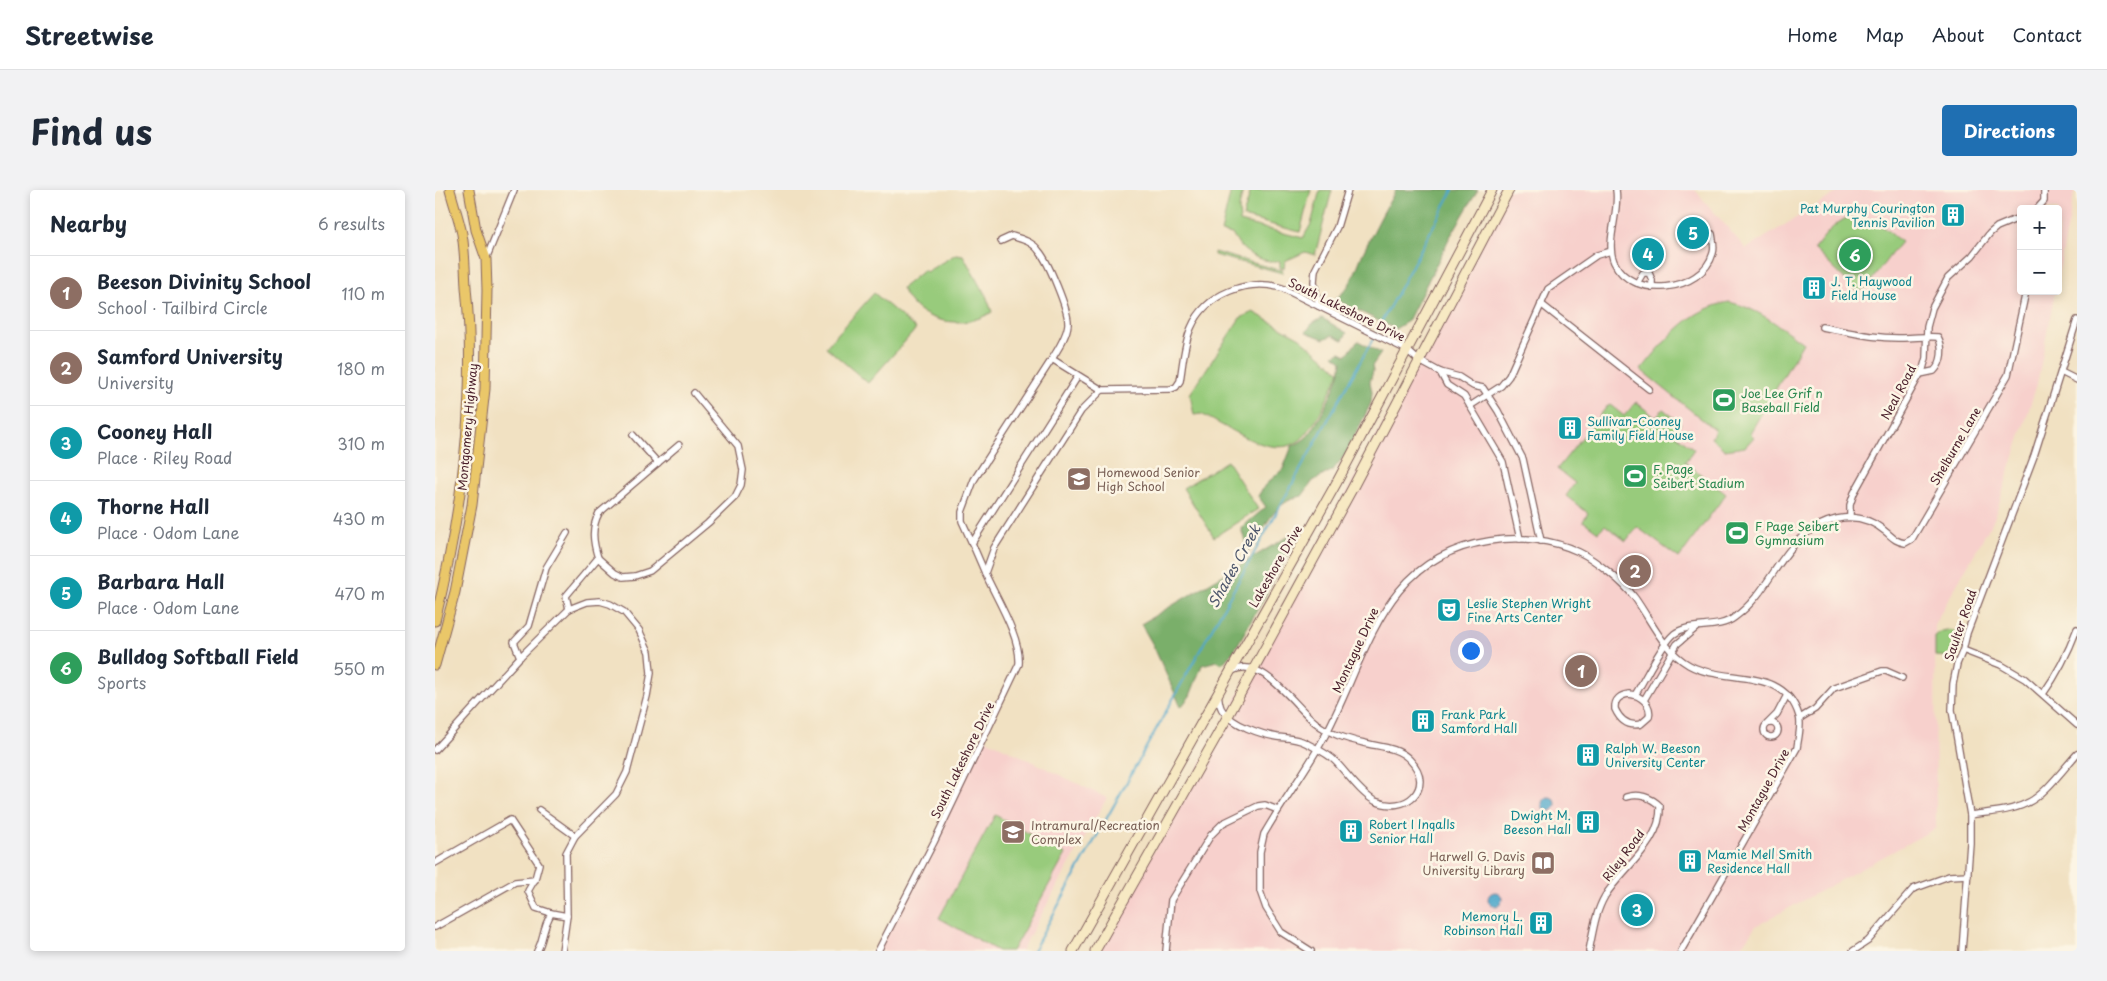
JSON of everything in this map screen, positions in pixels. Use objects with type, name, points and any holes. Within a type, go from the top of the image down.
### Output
[{"type":"main road","name":"Montgomery Highway","points":[[435,621],[449,566],[461,490],[470,399],[470,328],[462,234],[450,190]]},
{"type":"main road","name":"Montgomery Highway","points":[[435,665],[455,592],[472,506],[485,389],[486,260],[476,230],[469,190]]},
{"type":"main road","name":"Lakeshore Drive","points":[[1073,951],[1232,671],[1492,190]]},
{"type":"main road","points":[[1095,951],[1229,716],[1372,452],[1509,190]]},
{"type":"street","points":[[486,260],[515,190]]},
{"type":"street","points":[[1319,306],[1314,282],[1315,270],[1337,227],[1348,190]]},
{"type":"street","points":[[1616,190],[1617,204],[1611,251],[1614,263],[1627,278],[1652,287],[1684,282],[1697,275],[1707,264],[1714,252],[1713,234]]},
{"type":"street","points":[[2040,205],[2044,201],[2045,190]]},
{"type":"street","name":"Neal Road","points":[[1850,517],[1850,505],[1854,493],[1920,374],[1926,358],[1927,336],[1932,308],[1948,278],[1972,256],[1989,233],[1997,227],[2017,219]]},
{"type":"street","name":"South Lakeshore Drive","points":[[878,951],[934,842],[1019,664],[1020,655],[1011,631],[962,521],[962,512],[974,480],[1052,360],[1063,340],[1068,320],[1044,258],[1033,245],[1012,236],[1001,240]]},
{"type":"street","points":[[1470,406],[1501,386],[1509,376],[1549,289],[1563,277],[1597,255],[1611,251]]},
{"type":"street","points":[[1637,282],[1643,274],[1649,273],[1652,287]]},
{"type":"street","name":"South Lakeshore Drive","points":[[1102,390],[1171,389],[1176,387],[1180,380],[1191,327],[1201,312],[1213,300],[1237,288],[1262,284],[1273,285],[1319,306],[1407,350],[1419,360],[1440,372]]},
{"type":"street","name":"Shelburne Lane","points":[[1850,517],[1864,519],[1877,525],[1901,543],[1909,542],[1915,536],[2008,375],[2025,295]]},
{"type":"street","points":[[1541,304],[1649,389]]},
{"type":"street","name":"Saulter Road","points":[[1962,951],[1968,875],[1970,815],[1952,710],[1953,684],[1967,633],[2033,456],[2077,320]]},
{"type":"street","points":[[1822,327],[1876,337],[1903,338],[1927,336],[1938,338],[1940,341],[1941,359],[1934,371],[1920,374]]},
{"type":"street","points":[[985,573],[994,548],[1081,411],[1102,390],[1052,360]]},
{"type":"street","points":[[1440,372],[1459,377],[1473,386],[1483,388],[1488,395],[1523,459],[1541,541]]},
{"type":"street","points":[[1440,372],[1447,385],[1464,396],[1504,465],[1520,539]]},
{"type":"street","points":[[2061,372],[2077,380]]},
{"type":"street","points":[[972,543],[1078,376]]},
{"type":"street","points":[[1464,396],[1473,386]]},
{"type":"street","points":[[679,445],[599,513],[595,521],[593,541],[598,558],[615,573],[623,577],[635,576],[650,571],[706,525],[735,497],[741,485],[743,470],[738,446],[694,393]]},
{"type":"street","points":[[633,435],[658,463]]},
{"type":"street","points":[[1635,695],[1665,644],[1680,631],[1685,628],[1718,625],[1735,617],[1756,595],[1795,542],[1806,531],[1826,522],[1850,517]]},
{"type":"street","points":[[520,657],[514,642],[529,626],[546,568],[567,533]]},
{"type":"street","name":"Montague Drive","points":[[1311,951],[1281,932],[1266,908],[1260,891],[1260,852],[1264,834],[1327,732],[1384,610],[1402,586],[1423,567],[1440,556],[1473,543],[1509,538],[1541,541],[1579,552],[1619,580],[1634,597],[1654,630],[1681,661],[1692,667],[1769,682],[1787,695],[1800,718],[1797,748],[1681,951]]},
{"type":"street","points":[[569,609],[566,596],[598,558]]},
{"type":"street","points":[[435,750],[520,657],[569,609],[587,602],[599,601],[610,604],[624,612],[639,630],[649,652],[651,673],[647,696],[627,772],[616,794],[575,836],[565,858],[567,916],[562,951]]},
{"type":"street","points":[[1644,700],[1673,652],[1684,638],[1696,628]]},
{"type":"street","points":[[2043,694],[2057,676],[2077,629]]},
{"type":"street","points":[[1963,650],[2001,665],[2025,679],[2077,725]]},
{"type":"street","points":[[1218,693],[1221,708],[1229,716],[1252,731],[1303,741],[1317,749],[1333,759],[1373,800],[1397,805],[1403,804],[1415,795],[1420,783],[1419,773],[1405,755],[1395,750],[1351,740],[1327,732],[1307,717],[1282,688],[1253,670],[1238,667],[1232,671]]},
{"type":"street","points":[[1800,718],[1815,709],[1834,688],[1882,671],[1902,678]]},
{"type":"street","points":[[1624,695],[1635,695],[1644,700],[1649,710],[1648,720],[1637,725],[1625,722],[1617,712],[1616,701],[1624,695]]},
{"type":"street","points":[[1777,714],[1777,734],[1773,737],[1768,737],[1764,732],[1767,724],[1777,714],[1787,695]]},
{"type":"street","points":[[1767,724],[1772,723],[1778,727]]},
{"type":"street","points":[[1970,815],[2003,811],[2029,803],[2038,796],[2077,754]]},
{"type":"street","name":"Riley Road","points":[[1589,951],[1594,923],[1604,898],[1651,838],[1660,816],[1660,806],[1653,799],[1632,795],[1626,797]]},
{"type":"street","points":[[1166,951],[1171,900],[1211,836],[1223,824],[1258,806],[1265,805],[1278,810]]},
{"type":"street","points":[[539,810],[575,836]]},
{"type":"street","points":[[435,863],[510,820],[539,864],[535,880],[528,891],[536,908],[567,916]]},
{"type":"street","points":[[1853,951],[1868,941],[1913,889],[1949,876],[1968,875]]},
{"type":"street","points":[[435,927],[515,882],[535,880]]},
{"type":"street","points":[[537,951],[542,942],[545,925],[549,922],[551,912]]},
{"type":"shaded area","points":[[1509,190],[1695,190],[1746,249],[1841,190],[2075,190],[2062,256],[2062,205],[2017,205],[2017,295],[2054,295],[2037,384],[1994,519],[1935,623],[1936,828],[1756,926],[1738,951],[1100,951]]},
{"type":"shaded area","name":"Intramural/Recreation Complex","points":[[984,738],[1107,798],[1021,951],[878,951]]},
{"type":"green space","points":[[1231,190],[1243,190],[1239,208],[1240,222],[1303,238],[1311,224],[1320,190],[1332,190],[1315,255],[1305,252],[1285,261],[1284,268],[1280,268],[1280,261],[1265,260],[1251,255],[1240,246],[1232,234],[1221,232]]},
{"type":"green space","points":[[1251,190],[1311,190],[1300,232],[1243,217]]},
{"type":"green space","points":[[1396,190],[1478,190],[1450,237],[1408,321],[1395,329],[1335,299],[1341,295],[1352,279],[1363,253]]},
{"type":"green space","points":[[1849,217],[1858,217],[1872,221],[1883,227],[1901,242],[1864,290],[1857,291],[1814,249],[1825,235]]},
{"type":"green space","points":[[1214,252],[1283,270],[1282,273],[1214,255]]},
{"type":"green space","points":[[956,254],[963,255],[982,290],[984,290],[992,312],[980,318],[954,322],[929,316],[909,300],[902,288],[924,270],[926,272]]},
{"type":"green space","points":[[874,293],[916,329],[868,383],[826,347]]},
{"type":"green space","name":"Joe Lee Grif n Baseball Field","points":[[1729,302],[1759,313],[1803,343],[1750,433],[1754,437],[1745,447],[1725,450],[1711,438],[1715,430],[1641,370],[1679,327],[1701,312]]},
{"type":"green space","points":[[1253,312],[1300,338],[1340,372],[1320,412],[1306,434],[1295,443],[1283,447],[1269,446],[1254,441],[1201,414],[1194,415],[1190,394],[1240,318]]},
{"type":"green space","points":[[1322,318],[1347,333],[1343,340],[1333,335],[1324,339],[1306,332],[1312,324]]},
{"type":"green space","points":[[1358,341],[1381,353],[1372,366],[1373,371],[1370,382],[1372,392],[1371,403],[1346,454],[1333,470],[1313,481],[1302,496],[1292,499],[1276,510],[1248,551],[1241,528],[1266,507],[1258,496],[1265,485],[1283,469],[1292,446],[1307,437],[1320,417],[1341,368],[1342,361],[1334,355],[1340,352],[1346,355]]},
{"type":"green space","name":"F. Page Seibert Stadium","points":[[1636,402],[1656,418],[1663,409],[1681,423],[1674,433],[1694,449],[1685,462],[1726,494],[1679,558],[1637,527],[1626,541],[1605,525],[1598,532],[1583,521],[1588,513],[1566,496],[1575,483],[1557,469],[1609,404],[1624,416]]},
{"type":"green space","points":[[1227,461],[1258,509],[1214,537],[1183,488]]},
{"type":"green space","points":[[1301,533],[1234,651],[1222,664],[1217,661],[1202,665],[1190,696],[1181,707],[1153,645],[1141,624],[1285,538]]},
{"type":"green space","points":[[1947,630],[1962,633],[1954,657],[1935,656],[1935,636]]},
{"type":"green space","points":[[995,815],[1066,854],[1012,951],[998,951],[939,918]]},
{"type":"water","points":[[1549,797],[1554,799],[1556,804],[1554,809],[1549,811],[1544,809],[1542,804],[1544,799]]},
{"type":"water","points":[[1495,892],[1500,894],[1502,899],[1500,904],[1495,906],[1490,904],[1488,899],[1490,894]]},
{"type":"waterway","name":"Shades Creek","points":[[1376,332],[1453,190]]},
{"type":"waterway","name":"Shades Creek","points":[[1033,951],[1374,337]]},
{"type":"place","name":"Pat Murphy Courington Tennis Pavilion","points":[[1953,215]]},
{"type":"place","name":"Barbara Hall","points":[[1693,233]]},
{"type":"place","name":"Thorne Hall","points":[[1648,254]]},
{"type":"place","name":"Bulldog Softball Field","points":[[1855,255]]},
{"type":"place","name":"J. T. Haywood Field House","points":[[1814,288]]},
{"type":"place","name":"Joe Lee Grif n Baseball Field","points":[[1724,400]]},
{"type":"place","name":"Sullivan-Cooney Family Field House","points":[[1570,428]]},
{"type":"place","name":"F. Page Seibert Stadium","points":[[1635,476]]},
{"type":"place","name":"Homewood Senior High School","points":[[1079,479]]},
{"type":"place","name":"F Page Seibert Gymnasium","points":[[1737,533]]},
{"type":"place","name":"Samford University","points":[[1635,571]]},
{"type":"place","name":"Leslie Stephen Wright Fine Arts Center","points":[[1449,610]]},
{"type":"place","name":"Beeson Divinity School","points":[[1581,671]]},
{"type":"place","name":"Frank Park Samford Hall","points":[[1423,721]]},
{"type":"place","name":"Ralph W. Beeson University Center","points":[[1588,755]]},
{"type":"place","name":"Dwight M. Beeson Hall","points":[[1588,822]]},
{"type":"place","name":"Robert I Ingalls Senior Hall","points":[[1351,831]]},
{"type":"place","name":"Intramural/Recreation Complex","points":[[1013,832]]},
{"type":"place","name":"Mamie Mell Smith Residence Hall","points":[[1690,861]]},
{"type":"place","name":"Harwell G. Davis University Library","points":[[1543,863]]},
{"type":"place","name":"Cooney Hall","points":[[1637,910]]},
{"type":"place","name":"Memory L. Robinson Hall","points":[[1541,923]]}]
